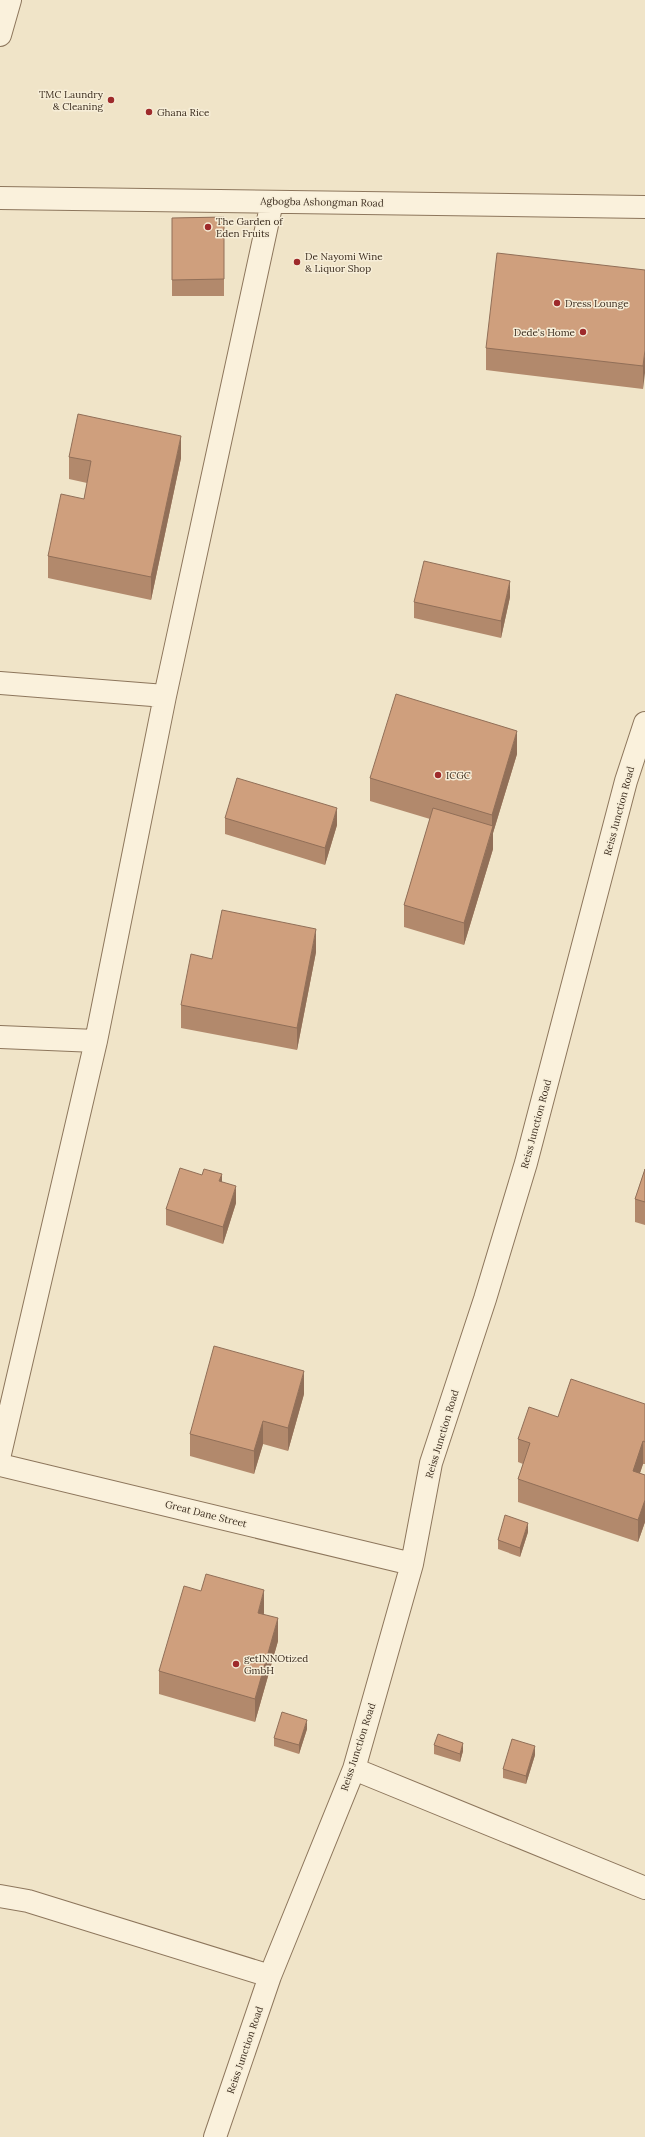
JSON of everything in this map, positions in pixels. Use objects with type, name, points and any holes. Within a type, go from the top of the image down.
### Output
[{"type":"street","points":[[0,35],[10,0]]},
{"type":"street","name":"Agbogba Ashongman Road","points":[[0,198],[645,206]]},
{"type":"street","points":[[0,1454],[96,1041],[165,696],[272,202]]},
{"type":"street","points":[[0,683],[165,696]]},
{"type":"street","name":"Reiss Junction Road","points":[[215,2137],[270,1976],[354,1769],[412,1564],[431,1463],[485,1299],[526,1162],[626,781],[645,723]]},
{"type":"street","points":[[0,1037],[96,1041]]},
{"type":"street","name":"Great Dane Street","points":[[0,1465],[412,1564]]},
{"type":"street","points":[[354,1769],[645,1888]]},
{"type":"street","points":[[0,1896],[28,1901],[270,1976]]},
{"type":"building","points":[[224,217],[224,279],[172,280],[172,218]]},
{"type":"building","points":[[497,253],[645,270],[645,350],[643,366],[486,348]]},
{"type":"building","points":[[78,414],[181,436],[151,577],[48,556],[61,494],[84,499],[91,461],[69,457]]},
{"type":"building","points":[[424,561],[510,581],[501,621],[414,602]]},
{"type":"building","points":[[396,694],[517,731],[492,815],[370,778]]},
{"type":"building","points":[[237,778],[337,808],[325,848],[225,818]]},
{"type":"building","points":[[433,808],[493,826],[464,923],[404,905]]},
{"type":"building","points":[[222,910],[316,929],[297,1028],[181,1005],[191,954],[212,959]]},
{"type":"building","points":[[180,1168],[202,1175],[204,1169],[222,1174],[219,1181],[236,1186],[223,1227],[166,1209]]},
{"type":"building","points":[[645,1169],[645,1202],[635,1199]]},
{"type":"building","points":[[214,1346],[304,1371],[288,1428],[263,1421],[254,1451],[190,1434]]},
{"type":"building","points":[[571,1379],[645,1404],[645,1442],[643,1441],[633,1471],[645,1475],[645,1500],[638,1520],[518,1479],[530,1443],[518,1439],[529,1407],[558,1417]]},
{"type":"building","points":[[505,1515],[528,1523],[520,1548],[498,1540]]},
{"type":"building","points":[[206,1574],[264,1590],[258,1613],[278,1618],[255,1699],[159,1671],[184,1586],[201,1591]]},
{"type":"building","points":[[282,1712],[307,1720],[299,1745],[274,1738]]},
{"type":"building","points":[[438,1734],[463,1743],[460,1754],[434,1745]]},
{"type":"building","points":[[512,1739],[535,1746],[526,1776],[503,1769]]},
{"type":"place","name":"TMC Laundry & Cleaning","points":[[111,100]]},
{"type":"place","name":"Ghana Rice","points":[[149,112]]},
{"type":"place","name":"The Garden of Eden Fruits","points":[[208,227]]},
{"type":"place","name":"De Nayomi Wine & Liquor Shop","points":[[297,262]]},
{"type":"place","name":"Dress Lounge","points":[[557,303]]},
{"type":"place","name":"Dede's Home","points":[[583,332]]},
{"type":"place","name":"ICGC","points":[[438,775]]},
{"type":"place","name":"getINNOtized GmbH","points":[[236,1664]]}]
